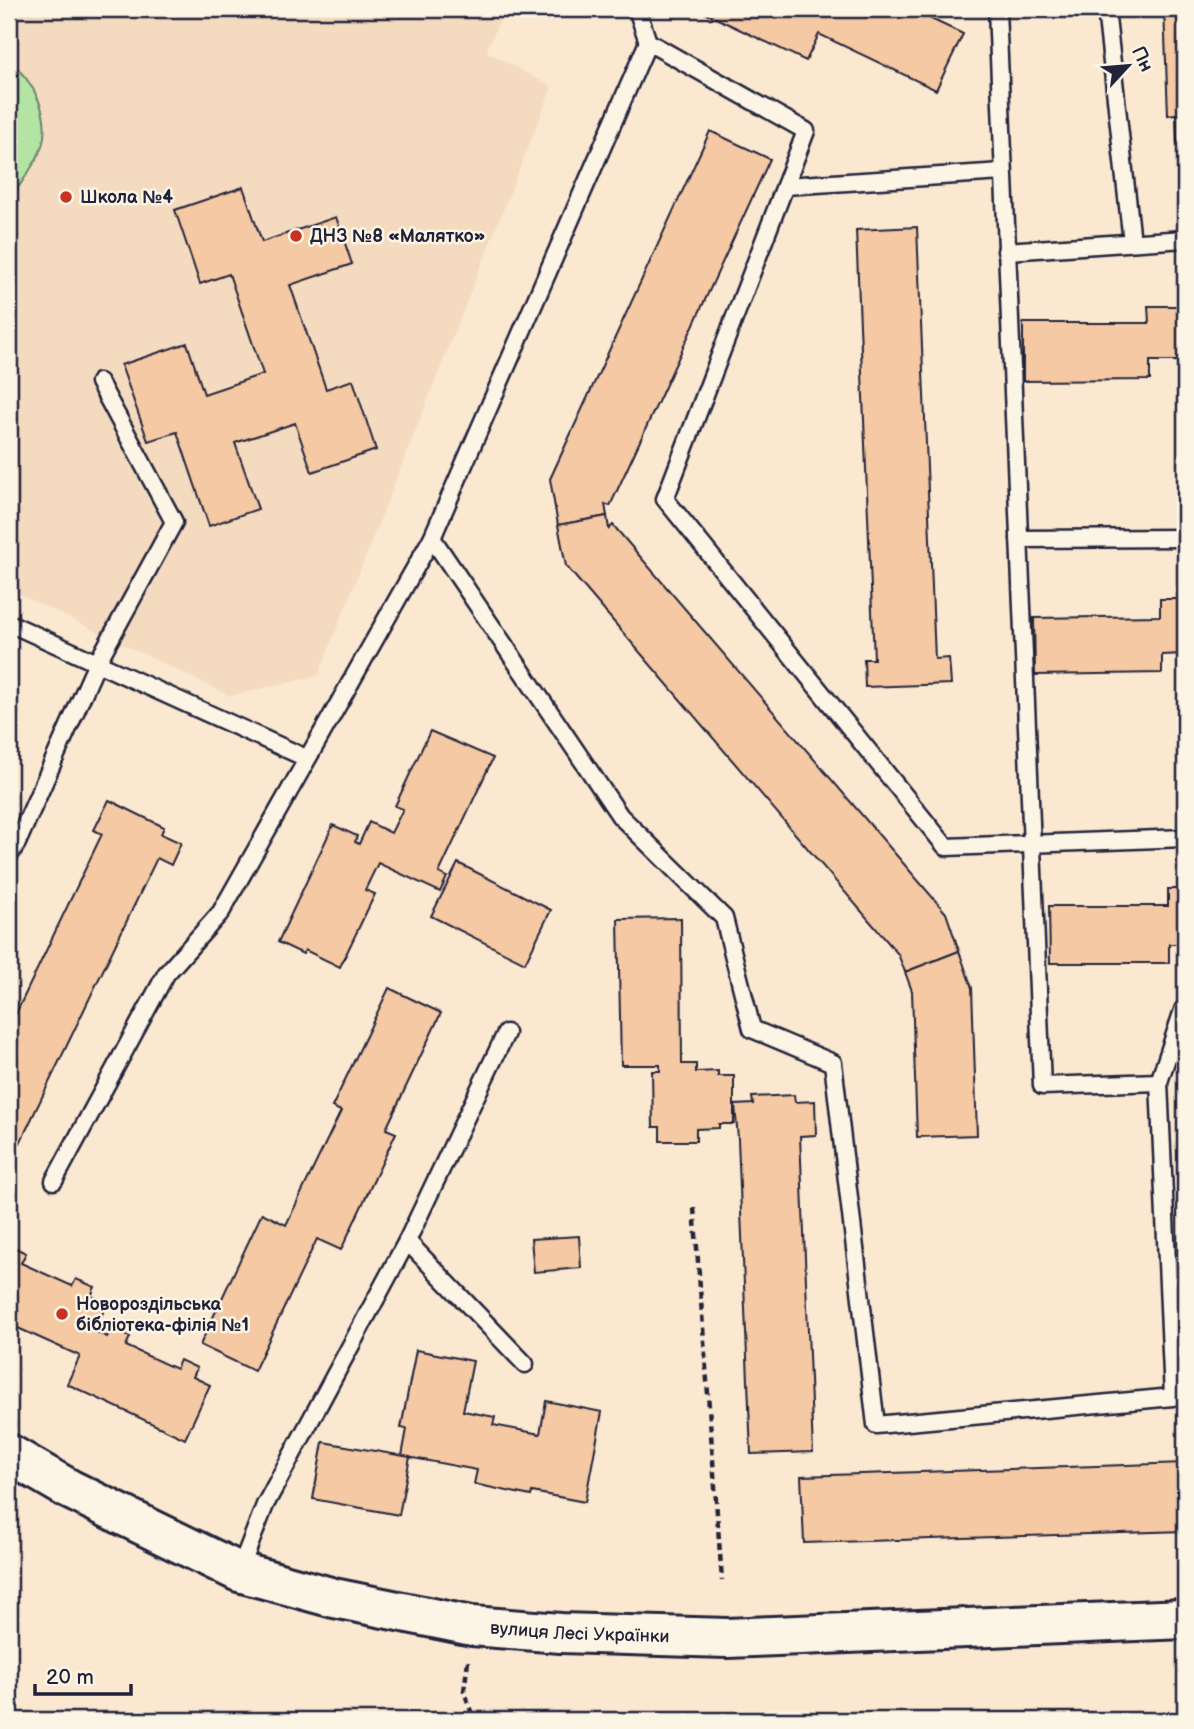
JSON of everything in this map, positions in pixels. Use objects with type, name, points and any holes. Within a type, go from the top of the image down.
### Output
[{"type":"street","name":"вулиця Лесі Українки","points":[[9,1454],[69,1489],[239,1572],[334,1598],[472,1626],[561,1633],[727,1637],[1185,1619]]},
{"type":"lane","points":[[54,1181],[166,974],[221,912],[432,538],[648,42],[637,9]]},
{"type":"lane","points":[[997,9],[1042,1086],[1159,1083]]},
{"type":"lane","points":[[1106,9],[1132,243]]},
{"type":"lane","points":[[648,42],[806,131],[665,499],[946,847],[1185,838]]},
{"type":"lane","points":[[785,186],[1003,172]]},
{"type":"lane","points":[[1006,251],[1185,239]]},
{"type":"lane","points":[[9,856],[97,663],[174,522],[99,382]]},
{"type":"lane","points":[[432,538],[620,816],[724,918],[752,1028],[833,1063],[876,1425],[1173,1397],[1159,1083],[1185,1010]]},
{"type":"lane","points":[[1019,539],[1185,538]]},
{"type":"lane","points":[[9,623],[306,758]]},
{"type":"lane","points":[[239,1572],[265,1505],[407,1241],[506,1033]]},
{"type":"lane","points":[[407,1241],[525,1364]]},
{"type":"path","points":[[694,1208],[722,1580]]},
{"type":"path","points":[[472,1626],[464,1691],[474,1720]]},
{"type":"shaded area","name":"ДНЗ №8 «Малятко»","points":[[9,9],[505,9],[486,51],[552,87],[318,676],[230,696],[9,589]]},
{"type":"green space","points":[[9,60],[26,78],[38,100],[44,137],[31,169],[9,202]]},
{"type":"building","points":[[697,9],[910,9],[963,34],[936,90],[819,34],[806,61]]},
{"type":"building","points":[[1164,9],[1185,9],[1185,141],[1177,142],[1176,114],[1168,115]]},
{"type":"building","points":[[710,131],[770,159],[610,506],[605,504],[607,516],[558,525],[550,479]]},
{"type":"building","points":[[243,187],[262,242],[336,217],[352,264],[290,285],[326,389],[353,380],[376,450],[312,472],[295,423],[235,443],[258,509],[209,526],[177,432],[148,441],[121,365],[187,343],[204,394],[263,374],[229,274],[200,284],[175,210]]},
{"type":"building","points":[[917,227],[935,659],[949,658],[951,684],[865,687],[864,659],[874,659],[856,230]]},
{"type":"building","points":[[1148,306],[1185,306],[1185,361],[1150,361],[1150,380],[1023,381],[1023,323],[1149,323]]},
{"type":"building","points":[[607,516],[609,529],[613,525],[946,913],[959,951],[905,972],[898,954],[566,566],[558,525]]},
{"type":"building","points":[[1160,599],[1185,599],[1185,654],[1162,655],[1162,673],[1035,675],[1034,618],[1160,616]]},
{"type":"building","points":[[430,731],[493,758],[439,873],[447,877],[440,892],[378,863],[365,890],[375,894],[340,967],[305,950],[303,954],[278,942],[333,825],[357,836],[355,842],[359,844],[369,822],[391,833],[403,809],[395,806]]},
{"type":"building","points":[[109,800],[164,827],[161,834],[181,843],[171,865],[157,858],[20,1143],[9,1138],[9,1028],[102,834],[94,830]]},
{"type":"building","points":[[458,863],[551,910],[525,963],[431,916]]},
{"type":"building","points":[[1168,889],[1185,889],[1185,944],[1169,944],[1169,963],[1050,963],[1049,906],[1168,906]]},
{"type":"building","points":[[681,918],[682,1064],[696,1064],[696,1072],[718,1071],[718,1076],[734,1076],[734,1124],[696,1129],[696,1141],[660,1141],[660,1127],[653,1127],[652,1071],[660,1071],[660,1065],[621,1065],[618,919]]},
{"type":"building","points":[[959,951],[972,988],[977,1135],[917,1137],[912,991],[905,972]]},
{"type":"building","points":[[389,988],[441,1013],[386,1129],[396,1133],[341,1250],[317,1239],[254,1371],[200,1345],[262,1213],[286,1225],[341,1111],[332,1107]]},
{"type":"building","points":[[794,1095],[795,1102],[815,1101],[816,1135],[800,1136],[813,1452],[751,1454],[735,1105],[753,1104],[752,1097]]},
{"type":"building","points":[[579,1236],[581,1268],[534,1272],[531,1239]]},
{"type":"building","points":[[9,1245],[26,1253],[21,1263],[72,1286],[76,1279],[95,1287],[91,1296],[107,1304],[94,1331],[107,1337],[111,1329],[130,1337],[126,1346],[176,1369],[180,1360],[197,1368],[193,1377],[210,1385],[185,1439],[67,1384],[80,1356],[9,1324]]},
{"type":"building","points":[[416,1350],[473,1361],[463,1411],[495,1417],[493,1425],[540,1434],[546,1401],[602,1412],[585,1502],[532,1492],[531,1496],[474,1484],[477,1470],[402,1456],[407,1429],[401,1428]]},
{"type":"building","points":[[323,1442],[410,1457],[399,1515],[313,1499]]},
{"type":"building","points":[[1185,1463],[1185,1531],[804,1543],[801,1476]]},
{"type":"place","name":"Школа №4","points":[[66,197]]},
{"type":"place","name":"ДНЗ №8 «Малятко»","points":[[296,236]]},
{"type":"place","name":"Новороздільська бібліотека-філія №1","points":[[62,1314]]}]
